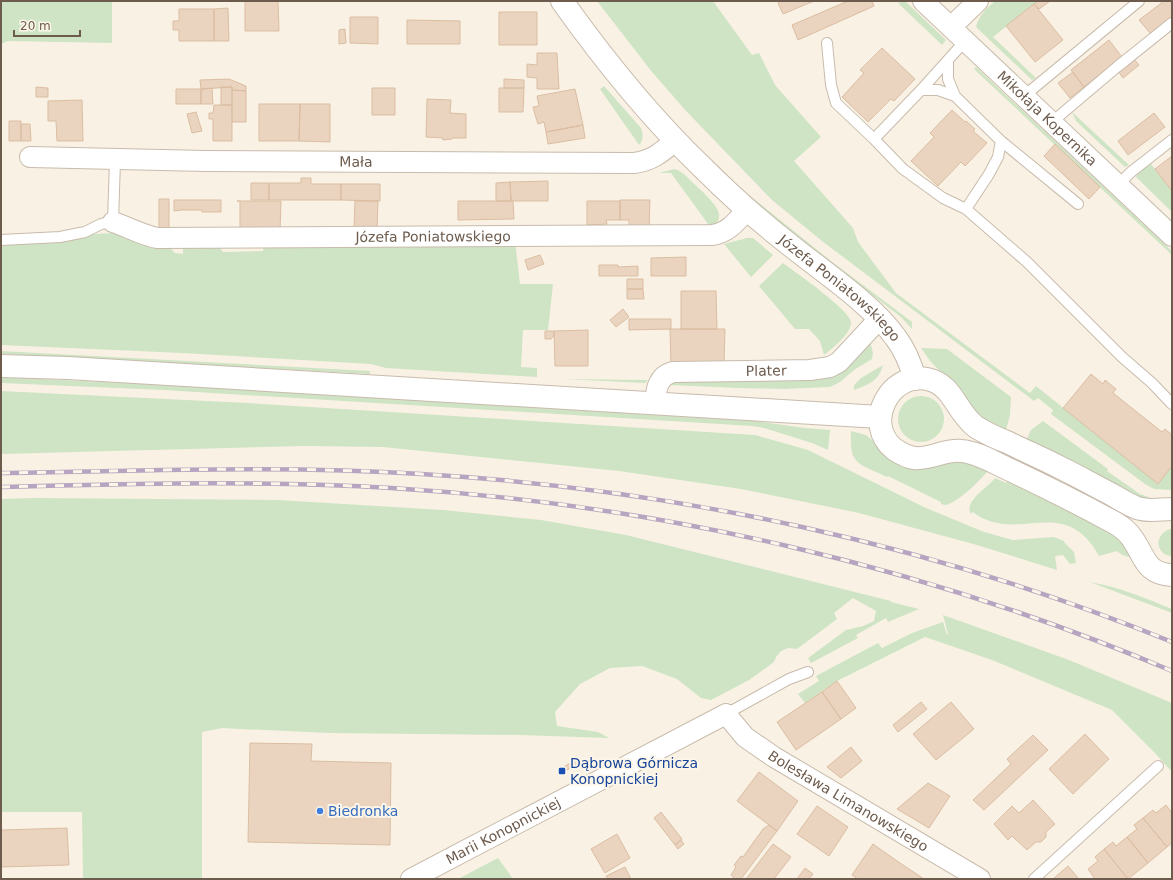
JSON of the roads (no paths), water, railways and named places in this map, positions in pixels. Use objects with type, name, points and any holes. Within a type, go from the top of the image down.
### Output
[{"type":"street","name":"Józefa Poniatowskiego","points":[[562,1],[623,81],[675,141],[747,210],[880,319],[897,339],[907,358],[915,379]]},
{"type":"street","name":"Mikołaja Kopernika","points":[[923,1],[1171,234]]},
{"type":"street","points":[[951,27],[978,1]]},
{"type":"street","name":"Mała","points":[[30,157],[115,160],[634,163],[644,162],[656,157],[675,141]]},
{"type":"street","name":"Józefa Poniatowskiego","points":[[113,222],[146,236],[158,238],[712,235],[722,233],[730,228],[747,210]]},
{"type":"street","name":"Plater","points":[[655,403],[657,386],[665,376],[671,372],[810,370],[830,367],[847,354],[880,319]]},
{"type":"street","points":[[1,366],[68,368],[880,417]]},
{"type":"street","points":[[1172,509],[1149,510],[1131,505],[1063,469],[989,434],[967,419],[950,394],[939,384],[927,379],[915,379],[900,384],[890,392],[882,407],[880,424],[884,437],[891,446],[905,456],[924,458],[952,451],[962,451],[973,453],[991,461],[1051,489],[1123,528],[1131,537],[1142,557],[1151,568],[1163,574],[1172,575]]},
{"type":"street","name":"Bolesława Limanowskiego","points":[[726,714],[744,737],[774,757],[972,877]]},
{"type":"street","name":"Marii Konopnickiej","points":[[411,879],[726,714]]},
{"type":"lane","points":[[1024,96],[1140,1]]},
{"type":"lane","points":[[1052,122],[1172,23]]},
{"type":"lane","points":[[874,139],[965,41]]},
{"type":"lane","points":[[827,43],[831,85],[836,103],[903,169],[943,198],[966,209],[1027,262],[1122,357],[1152,383],[1172,404]]},
{"type":"lane","points":[[948,60],[948,79],[955,96],[1001,141],[1078,204]]},
{"type":"lane","points":[[921,90],[938,90],[955,96]]},
{"type":"lane","points":[[1118,185],[1131,172],[1172,140]]},
{"type":"lane","points":[[966,209],[989,174],[998,157],[1001,141]]},
{"type":"lane","points":[[1,240],[60,237],[85,232],[101,224],[113,222],[115,160]]},
{"type":"lane","name":"Marii Konopnickiej","points":[[726,714],[789,679],[808,672]]},
{"type":"lane","points":[[1034,879],[1158,766]]},
{"type":"railway","points":[[1,473],[211,469],[368,471],[517,482],[613,493],[708,508],[803,527],[897,550],[990,577],[1082,608],[1172,642]]},
{"type":"railway","points":[[1,487],[196,483],[294,484],[391,488],[491,496],[591,509],[691,526],[789,546],[887,572],[984,601],[1079,634],[1172,671]]},
{"type":"place","name":"Dąbrowa Górnicza Konopnickiej","points":[[562,771]]},
{"type":"place","name":"Biedronka","points":[[320,811]]}]
